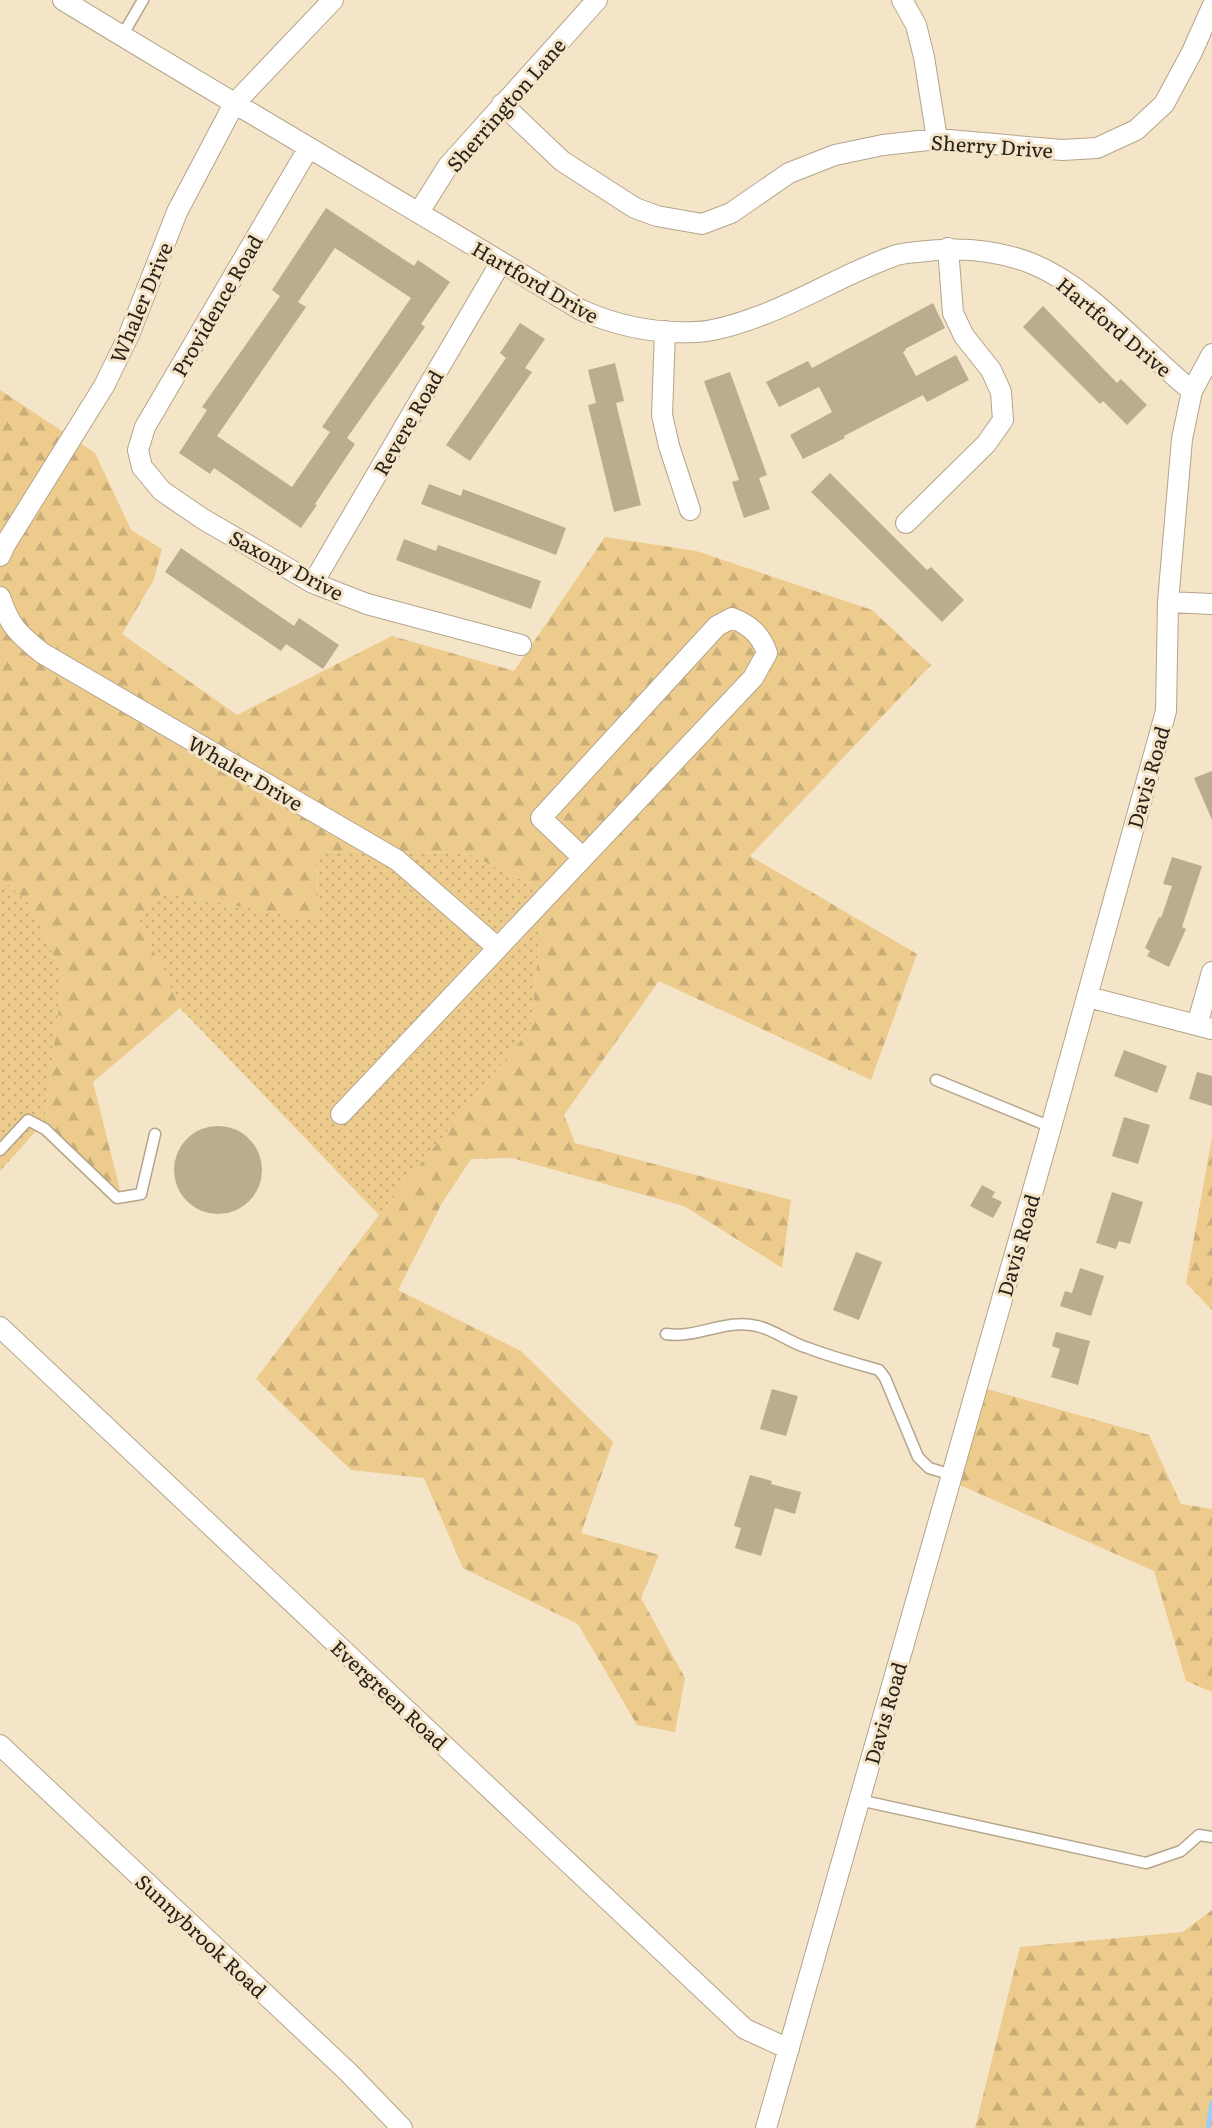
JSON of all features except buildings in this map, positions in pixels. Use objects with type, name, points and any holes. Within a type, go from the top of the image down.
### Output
[{"type":"street","name":"Hartford Drive","points":[[63,0],[308,149],[419,212],[581,310],[599,318],[646,330],[697,332],[740,323],[785,306],[897,255],[948,248],[1003,254],[1032,263],[1061,278],[1101,309],[1163,368],[1192,391]]},
{"type":"street","name":"Whaler Drive","points":[[0,556],[104,386],[129,335],[177,212],[234,104],[333,0]]},
{"type":"street","name":"Sherrington Lane","points":[[419,212],[448,166],[597,0]]},
{"type":"street","points":[[902,0],[916,25],[924,57],[936,139]]},
{"type":"street","name":"Sherry Drive","points":[[502,104],[562,161],[636,208],[657,216],[702,224],[731,213],[789,173],[835,155],[883,145],[936,139],[1062,150],[1098,148],[1136,130],[1164,104],[1192,51],[1212,6]]},
{"type":"street","name":"Providence Road","points":[[142,467],[138,450],[145,427],[308,149]]},
{"type":"street","points":[[906,522],[986,444],[1003,420],[1001,392],[991,370],[964,336],[953,313],[948,248]]},
{"type":"street","name":"Revere Road","points":[[313,583],[501,262]]},
{"type":"street","points":[[665,331],[662,415],[669,446],[690,510]]},
{"type":"street","name":"Davis Road","points":[[766,2128],[1088,996],[1166,711],[1168,602],[1182,439],[1192,391],[1212,354]]},
{"type":"street","name":"Saxony Drive","points":[[142,467],[162,491],[203,519],[313,583],[367,604],[522,645]]},
{"type":"street","name":"Whaler Drive","points":[[0,597],[5,612],[18,633],[42,653],[397,861],[498,948]]},
{"type":"street","points":[[1168,602],[1212,604]]},
{"type":"street","points":[[341,1114],[582,856],[753,678],[768,653],[762,639],[746,623],[732,618],[717,626],[541,818],[582,856]]},
{"type":"street","points":[[1088,996],[1204,1027],[1212,972]]},
{"type":"street","name":"Evergreen Road","points":[[0,1327],[745,2029],[789,2049]]},
{"type":"street","name":"Sunnybrook Road","points":[[0,1745],[348,2072],[402,2128]]},
{"type":"lane","points":[[122,36],[143,0]]},
{"type":"lane","points":[[936,1080],[1051,1127]]},
{"type":"lane","points":[[0,1150],[28,1120],[45,1129],[117,1198],[141,1194],[155,1134]]},
{"type":"lane","points":[[666,1334],[677,1336],[694,1334],[736,1324],[758,1326],[806,1348],[879,1370],[885,1378],[918,1457],[929,1468],[952,1475]]},
{"type":"lane","points":[[859,1800],[1146,1863],[1181,1851],[1199,1835],[1212,1837]]},
{"type":"green space","points":[[0,390],[95,453],[131,530],[162,549],[154,579],[122,634],[237,715],[392,636],[514,671],[605,537],[696,551],[872,610],[931,665],[750,856],[917,954],[871,1080],[659,981],[564,1115],[575,1143],[791,1200],[782,1268],[684,1206],[512,1158],[471,1159],[442,1203],[398,1290],[521,1351],[613,1442],[581,1533],[659,1555],[641,1598],[685,1678],[675,1732],[637,1725],[578,1624],[463,1568],[424,1478],[351,1470],[256,1379],[379,1215],[531,1028],[544,891],[467,853],[317,851],[318,920],[162,893],[139,919],[180,1008],[93,1082],[122,1198],[44,1122],[63,976],[30,904],[0,877]]},
{"type":"green space","points":[[317,851],[467,853],[544,891],[531,1028],[379,1215],[180,1008],[139,919],[162,893],[318,920]]},
{"type":"green space","points":[[0,877],[30,904],[63,976],[44,1122],[0,1171]]},
{"type":"green space","points":[[1212,1137],[1212,1310],[1186,1283]]},
{"type":"green space","points":[[980,1387],[1149,1435],[1181,1504],[1212,1509],[1212,1692],[1186,1681],[1154,1571],[953,1482]]},
{"type":"green space","points":[[1212,1910],[1212,2128],[975,2128],[1020,1947],[1183,1932]]},
{"type":"waterway","points":[[1208,2128],[1212,2103]]}]
